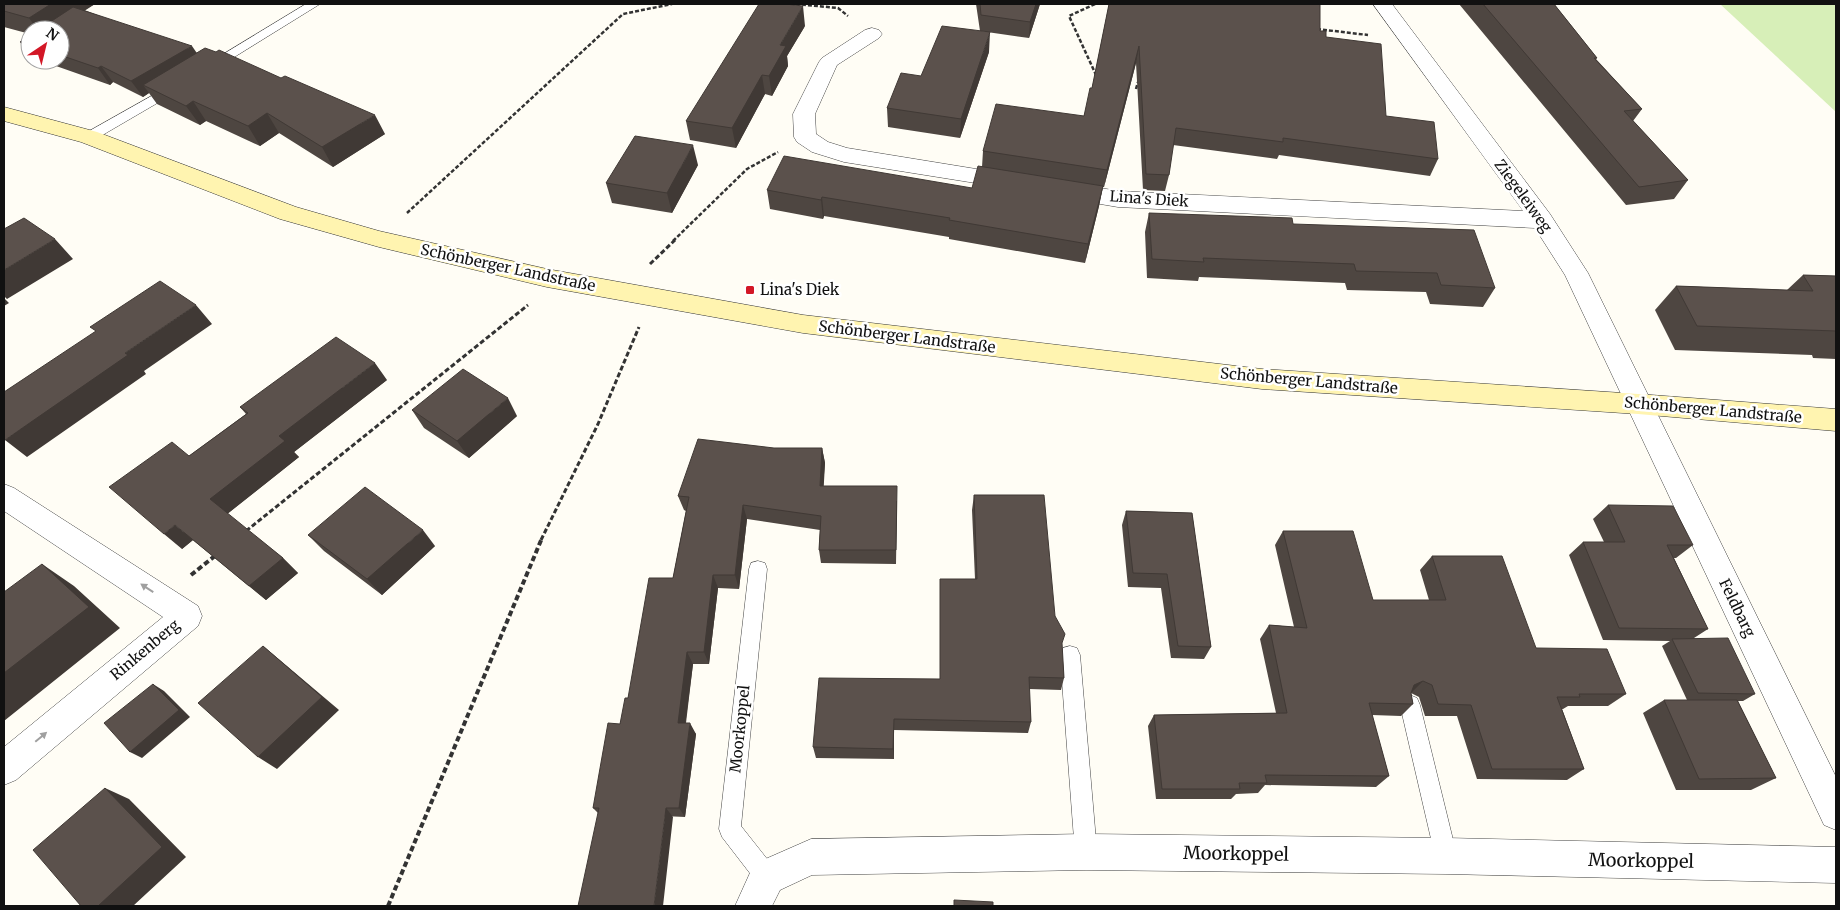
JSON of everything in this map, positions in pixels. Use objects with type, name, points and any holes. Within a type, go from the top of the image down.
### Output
[{"type":"main road","name":"Schönberger Landstraße","points":[[4,114],[89,137],[288,214],[379,239],[547,278],[803,324],[1262,379],[1638,404],[1836,420]]},
{"type":"street","name":"Ziegeleiweg","points":[[1382,4],[1542,220],[1576,273],[1638,404]]},
{"type":"street","points":[[805,138],[804,114],[829,62],[872,34]]},
{"type":"street","name":"Lina's Diek","points":[[805,138],[820,147],[844,155],[1118,199],[1542,220]]},
{"type":"street","name":"Feldbarg","points":[[1638,404],[1836,813]]},
{"type":"street","name":"Rinkenberg","points":[[4,496],[187,616],[4,768]]},
{"type":"street","name":"Moorkoppel","points":[[760,891],[811,857],[1086,852],[1446,856],[1836,865]]},
{"type":"lane","points":[[198,74],[314,4]]},
{"type":"lane","points":[[89,137],[181,84]]},
{"type":"lane","name":"Moorkoppel","points":[[758,569],[730,829],[760,891]]},
{"type":"lane","points":[[1070,655],[1086,852]]},
{"type":"lane","points":[[1410,705],[1446,856]]},
{"type":"path","points":[[379,239],[622,14],[672,4]]},
{"type":"path","points":[[796,4],[838,8],[872,34]]},
{"type":"path","points":[[1095,4],[1069,16],[1097,77]]},
{"type":"path","points":[[1309,28],[1376,36],[1406,35]]},
{"type":"path","points":[[1130,81],[1147,84]]},
{"type":"path","points":[[1136,89],[1138,82]]},
{"type":"path","points":[[388,906],[537,548],[598,424],[640,296],[646,268],[747,169],[805,138]]},
{"type":"path","points":[[239,537],[530,303],[547,278]]},
{"type":"path","points":[[162,598],[224,549]]},
{"type":"green space","points":[[1720,4],[1836,4],[1836,112]]},
{"type":"building","points":[[4,4],[51,4],[29,18],[4,11]]},
{"type":"building","points":[[759,4],[803,6],[780,45],[786,46],[769,76],[762,75],[732,128],[686,121]]},
{"type":"building","points":[[980,4],[1036,4],[1030,22],[981,15]]},
{"type":"building","points":[[1109,4],[1320,4],[1320,31],[1326,31],[1326,37],[1381,44],[1386,116],[1434,122],[1438,159],[1283,138],[1283,142],[1176,128],[1169,175],[1146,174],[1139,46],[1107,170],[983,151],[996,104],[1084,116],[1090,88],[1092,88]]},
{"type":"building","points":[[1483,4],[1554,4],[1597,58],[1594,58],[1642,109],[1624,111],[1688,180],[1639,187]]},
{"type":"building","points":[[73,7],[192,46],[131,81],[101,66],[98,68],[70,58],[70,20],[53,20]]},
{"type":"building","points":[[942,26],[990,32],[961,119],[887,108],[901,73],[921,76]]},
{"type":"building","points":[[205,48],[216,52],[219,50],[281,78],[285,76],[375,115],[322,147],[267,113],[248,126],[193,101],[186,106],[143,85]]},
{"type":"building","points":[[635,136],[693,145],[667,193],[606,183]]},
{"type":"building","points":[[784,156],[972,188],[978,166],[1103,186],[1088,244],[949,220],[950,218],[822,197],[821,200],[767,190]]},
{"type":"building","points":[[1149,213],[1292,218],[1293,224],[1474,230],[1495,288],[1441,285],[1437,273],[1356,271],[1354,264],[1203,258],[1204,262],[1152,259]]},
{"type":"building","points":[[24,218],[55,239],[4,270],[4,229]]},
{"type":"building","points":[[1803,275],[1836,276],[1836,331],[1697,326],[1676,286],[1813,291]]},
{"type":"building","points":[[160,281],[196,305],[125,353],[128,355],[5,440],[4,392],[96,331],[90,327]]},
{"type":"building","points":[[336,337],[375,363],[279,436],[285,441],[210,499],[283,558],[249,586],[175,525],[164,534],[109,487],[172,442],[189,456],[248,413],[240,407]]},
{"type":"building","points":[[463,369],[508,398],[457,441],[412,410]]},
{"type":"building","points":[[698,439],[774,448],[822,448],[820,486],[897,486],[896,550],[819,550],[821,516],[743,505],[735,575],[713,575],[704,652],[687,652],[678,723],[690,723],[679,808],[666,808],[654,906],[578,906],[599,808],[593,808],[608,723],[620,724],[625,698],[628,698],[649,578],[673,578],[689,497],[678,496]]},
{"type":"building","points":[[365,487],[423,530],[367,579],[308,535]]},
{"type":"building","points":[[974,495],[1044,495],[1055,616],[1065,634],[1062,643],[1064,678],[1029,677],[1031,722],[894,719],[893,749],[813,747],[819,678],[940,679],[940,579],[977,579]]},
{"type":"building","points":[[1608,505],[1673,506],[1693,545],[1667,545],[1708,629],[1619,628],[1583,542],[1625,542]]},
{"type":"building","points":[[1126,511],[1192,513],[1211,647],[1178,646],[1167,574],[1133,573]]},
{"type":"building","points":[[1283,531],[1353,531],[1373,600],[1446,600],[1432,556],[1502,556],[1536,648],[1607,649],[1626,694],[1579,694],[1580,697],[1557,697],[1584,769],[1492,769],[1471,705],[1438,704],[1432,685],[1423,681],[1414,685],[1411,693],[1413,704],[1369,703],[1389,776],[1265,775],[1267,783],[1239,783],[1240,789],[1162,789],[1154,715],[1287,713],[1269,625],[1307,628]]},
{"type":"building","points":[[42,564],[89,607],[4,673],[4,592]]},
{"type":"building","points":[[1728,638],[1755,694],[1698,693],[1672,639]]},
{"type":"building","points":[[263,646],[322,697],[258,757],[198,703]]},
{"type":"building","points":[[153,684],[179,710],[130,752],[104,723]]},
{"type":"building","points":[[1664,700],[1737,700],[1776,778],[1699,779]]},
{"type":"building","points":[[105,788],[162,847],[98,906],[81,906],[33,850]]},
{"type":"building","points":[[954,900],[993,902],[993,906],[954,906]]},
{"type":"place","name":"Lina's Diek","points":[[750,290]]}]
